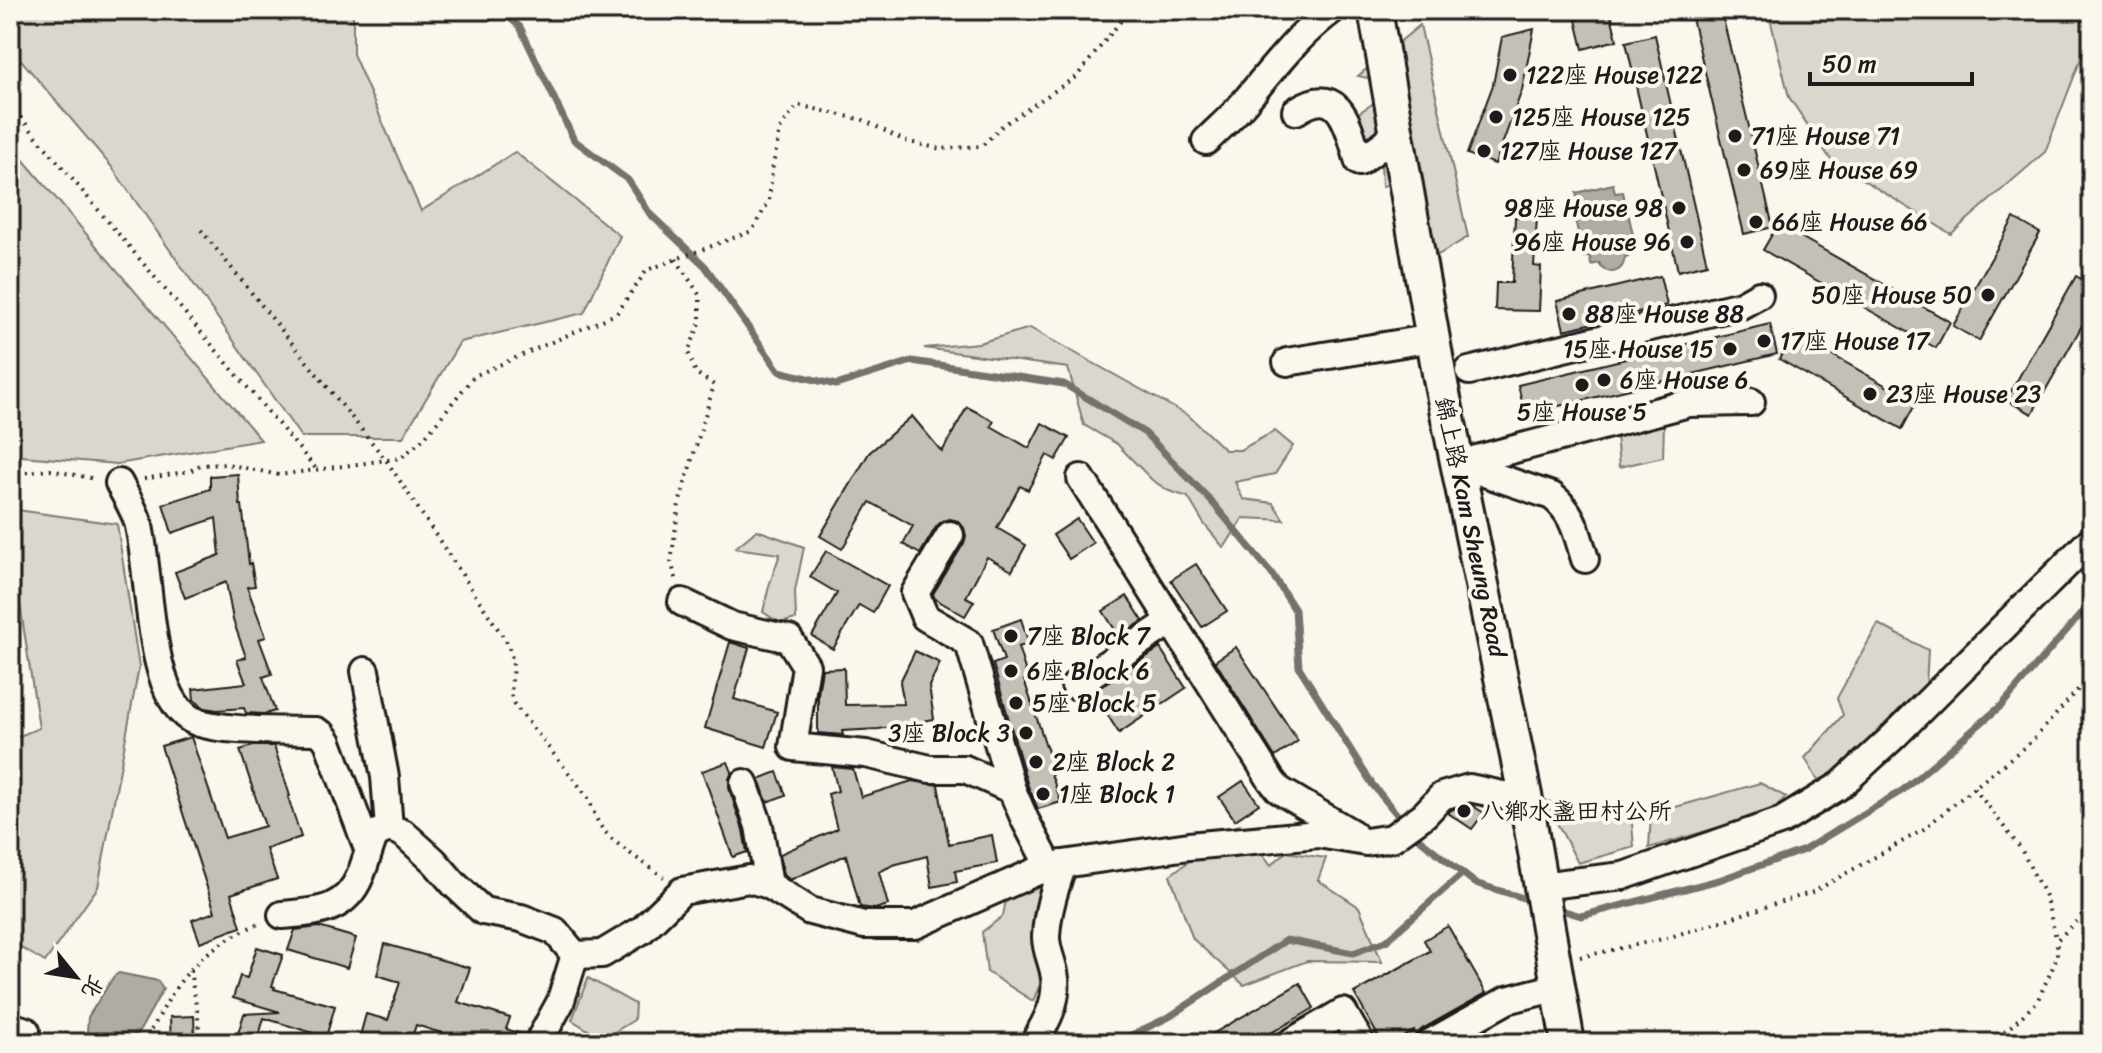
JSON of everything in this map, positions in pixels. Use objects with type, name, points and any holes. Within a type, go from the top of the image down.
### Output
[{"type":"main road","name":"錦上路 Kam Sheung Road","points":[[1375,10],[1433,338],[1526,800],[1568,1043]]},
{"type":"street","points":[[1206,141],[1240,108],[1291,46],[1332,10]]},
{"type":"street","points":[[1296,111],[1316,101],[1338,108],[1344,114],[1359,162],[1397,134]]},
{"type":"street","points":[[1469,371],[1741,305],[1759,295]]},
{"type":"street","points":[[1287,362],[1433,338]]},
{"type":"street","points":[[1458,464],[1689,403],[1751,402]]},
{"type":"street","points":[[1458,464],[1552,496],[1571,516],[1585,559]]},
{"type":"street","points":[[1081,478],[1279,790],[1379,840]]},
{"type":"street","points":[[119,483],[137,520],[160,670],[170,696],[189,718],[211,727],[316,731],[323,735],[368,849]]},
{"type":"street","points":[[950,535],[915,593],[925,617],[969,643],[1012,790],[1025,820],[1056,865],[1046,928],[1046,942],[1055,978],[1054,992],[1047,1021],[1034,1043]]},
{"type":"street","points":[[1541,889],[1623,876],[1782,821],[1841,785],[2092,539]]},
{"type":"street","points":[[682,602],[732,626],[789,639],[806,666],[793,747],[866,754],[930,769],[965,769],[1012,790]]},
{"type":"street","points":[[1075,685],[1171,621]]},
{"type":"street","points":[[365,671],[385,777],[389,828]]},
{"type":"street","points":[[744,783],[759,826],[769,885]]},
{"type":"street","points":[[575,955],[602,954],[642,930],[682,891],[749,879],[769,885],[810,911],[864,925],[915,925],[1056,865],[1189,846],[1318,834],[1379,840],[1424,815],[1442,796],[1469,788],[1526,800]]},
{"type":"street","points":[[282,915],[321,912],[346,899],[360,876],[375,834],[389,828],[403,833],[483,911],[521,918],[555,931],[575,955]]},
{"type":"street","points":[[538,1043],[560,1003],[575,955]]},
{"type":"street","points":[[1430,1043],[1556,975]]},
{"type":"street","points":[[1290,1043],[1343,1012],[1361,1043]]},
{"type":"path","points":[[10,474],[50,470],[119,483],[190,471],[200,465],[227,464],[279,475],[401,458],[424,438],[474,376],[616,314],[647,270],[752,231],[769,201],[780,129],[798,105],[863,120],[905,141],[941,149],[982,146],[1002,126],[1077,76],[1120,22],[1122,10]]},
{"type":"path","points":[[10,105],[317,470]]},
{"type":"path","points":[[201,230],[386,460],[508,644],[513,662],[511,695],[514,704],[587,796],[599,824],[608,835],[682,891]]},
{"type":"path","points":[[676,259],[700,296],[700,323],[688,352],[696,373],[714,385],[679,504],[671,562],[682,602]]},
{"type":"path","points":[[1556,975],[1813,892],[1921,831],[2032,741],[2092,674]]},
{"type":"path","points":[[1974,788],[2021,849],[2046,898],[2057,940],[2057,958],[2037,1002],[1993,1043]]},
{"type":"path","points":[[2057,940],[2092,902]]},
{"type":"path","points":[[142,1043],[190,970],[209,951],[243,929],[282,915]]},
{"type":"path","points":[[190,970],[200,1043]]},
{"type":"shaded area","points":[[10,10],[353,10],[353,54],[421,211],[515,152],[620,236],[584,313],[460,342],[403,437],[301,437],[111,166],[10,47]]},
{"type":"shaded area","points":[[1768,10],[2092,10],[2092,30],[2045,152],[1951,234],[1831,160],[1789,97]]},
{"type":"shaded area","points":[[1420,25],[1468,237],[1431,259],[1418,167],[1382,187],[1381,162],[1348,120],[1401,85],[1358,76]]},
{"type":"shaded area","points":[[10,144],[261,440],[117,464],[10,455]]},
{"type":"shaded area","points":[[1613,184],[1615,193],[1623,192],[1636,247],[1628,249],[1629,256],[1625,257],[1624,263],[1611,272],[1599,263],[1591,265],[1590,256],[1584,257],[1571,203],[1578,201],[1576,193]]},
{"type":"shaded area","points":[[1030,328],[1189,416],[1225,450],[1240,450],[1275,431],[1293,446],[1275,474],[1235,482],[1243,499],[1273,503],[1284,520],[1243,518],[1224,548],[1204,524],[1188,497],[1169,491],[1152,480],[1117,444],[1084,425],[1068,368],[924,348],[979,343]]},
{"type":"shaded area","points":[[1641,405],[1664,424],[1663,457],[1619,467],[1615,423]]},
{"type":"shaded area","points":[[10,509],[117,524],[139,667],[98,887],[45,962],[10,941],[10,740],[39,728],[10,539]]},
{"type":"shaded area","points":[[757,530],[804,547],[795,591],[796,619],[780,623],[763,612],[780,554],[735,548]]},
{"type":"shaded area","points":[[1878,624],[1928,650],[1924,721],[1865,780],[1817,779],[1805,758],[1843,715],[1837,698]]},
{"type":"shaded area","points":[[1760,783],[1786,797],[1770,812],[1649,848],[1651,814]]},
{"type":"shaded area","points":[[1545,800],[1581,814],[1631,812],[1634,847],[1578,863]]},
{"type":"shaded area","points":[[1240,824],[1271,865],[1286,852],[1326,858],[1318,880],[1359,907],[1382,962],[1307,961],[1244,985],[1193,939],[1170,875]]},
{"type":"shaded area","points":[[1011,873],[1045,882],[1033,929],[1044,975],[1033,1001],[987,972],[982,932],[1003,916]]},
{"type":"shaded area","points":[[119,973],[158,981],[163,989],[138,1034],[119,1039],[93,1038],[87,1032],[88,1017]]},
{"type":"shaded area","points":[[588,978],[635,1004],[634,1020],[603,1039],[572,1020]]},
{"type":"building","points":[[1690,10],[1721,10],[1773,227],[1744,234]]},
{"type":"building","points":[[1610,11],[1617,40],[1583,49],[1576,20]]},
{"type":"building","points":[[1534,29],[1522,90],[1495,164],[1467,154],[1493,85],[1502,37]]},
{"type":"building","points":[[1655,35],[1707,264],[1678,271],[1626,42]]},
{"type":"building","points":[[1515,217],[1537,217],[1534,266],[1541,267],[1539,311],[1495,310],[1496,283],[1512,283]]},
{"type":"building","points":[[2014,218],[2040,233],[1979,341],[1953,326]]},
{"type":"building","points":[[1778,224],[1950,322],[1936,348],[1763,250]]},
{"type":"building","points":[[1660,276],[1667,305],[1564,330],[1557,301]]},
{"type":"building","points":[[2076,276],[2092,285],[2092,308],[2032,414],[2006,400]]},
{"type":"building","points":[[1770,324],[1777,354],[1525,414],[1518,385]]},
{"type":"building","points":[[1794,333],[1916,403],[1902,429],[1779,359]]},
{"type":"building","points":[[967,407],[994,421],[991,426],[1029,448],[1042,423],[1069,438],[1056,460],[1047,455],[1028,490],[1020,486],[997,528],[1026,545],[1012,571],[987,557],[966,597],[974,601],[965,616],[935,599],[933,594],[964,543],[964,528],[958,521],[942,521],[920,554],[903,544],[913,526],[870,502],[842,549],[820,536],[869,453],[912,416],[942,452]]},
{"type":"building","points":[[238,474],[240,505],[255,586],[247,587],[266,637],[259,639],[272,674],[263,677],[275,711],[265,714],[246,713],[244,708],[205,708],[194,700],[193,689],[246,683],[237,660],[246,657],[233,620],[226,582],[185,598],[175,572],[220,555],[216,518],[172,533],[163,504],[210,489],[210,476]]},
{"type":"building","points":[[1077,519],[1093,543],[1069,559],[1053,535]]},
{"type":"building","points":[[826,551],[888,586],[873,613],[859,605],[833,649],[812,636],[837,593],[810,577]]},
{"type":"building","points":[[1196,564],[1227,611],[1202,627],[1171,580]]},
{"type":"building","points":[[1127,596],[1143,621],[1119,636],[1103,611]]},
{"type":"building","points":[[1021,619],[1029,644],[1018,647],[1028,679],[1024,680],[1054,770],[1050,771],[1061,802],[1038,809],[1028,786],[993,664],[1004,660],[993,629]]},
{"type":"building","points":[[730,642],[749,648],[734,699],[777,712],[766,747],[705,728]]},
{"type":"building","points":[[1236,647],[1298,741],[1275,757],[1215,661]]},
{"type":"building","points":[[1160,648],[1186,688],[1119,733],[1093,692]]},
{"type":"building","points":[[915,651],[940,663],[929,686],[934,719],[879,729],[842,731],[843,735],[818,733],[818,694],[822,669],[844,668],[845,705],[904,704],[900,682]]},
{"type":"building","points":[[191,737],[225,838],[265,826],[240,750],[252,746],[274,746],[301,837],[266,849],[277,879],[231,894],[241,927],[200,942],[192,920],[215,912],[161,746]]},
{"type":"building","points":[[728,762],[732,772],[729,788],[747,852],[733,857],[702,771]]},
{"type":"building","points":[[832,767],[853,769],[861,797],[912,781],[938,785],[949,844],[992,835],[997,863],[955,871],[957,882],[932,887],[927,856],[893,865],[879,872],[888,905],[875,909],[860,907],[846,855],[790,880],[784,875],[780,854],[837,829],[828,794],[838,791]]},
{"type":"building","points":[[777,772],[786,795],[767,802],[759,779]]},
{"type":"building","points":[[1243,781],[1259,804],[1235,820],[1219,797]]},
{"type":"building","name":"八鄉水盞田村公所","points":[[1470,804],[1484,813],[1472,829],[1448,813]]},
{"type":"building","points":[[1448,926],[1486,993],[1416,1035],[1414,1031],[1393,1043],[1382,1043],[1354,993],[1430,951],[1424,940]]},
{"type":"building","points":[[319,927],[356,938],[347,968],[288,950],[295,930]]},
{"type":"building","points":[[385,944],[470,968],[458,1002],[510,1018],[506,1029],[524,1035],[522,1043],[448,1043],[451,1036],[416,1025],[410,1043],[358,1043],[366,1014],[388,1020],[400,982],[377,975]]},
{"type":"building","points":[[257,947],[283,955],[272,986],[274,989],[335,1006],[326,1037],[264,1018],[257,1043],[235,1043],[244,1014],[280,1012],[233,998],[240,976],[247,978]]},
{"type":"building","points":[[1300,983],[1314,1008],[1294,1020],[1253,1043],[1197,1043]]},
{"type":"building","points":[[194,1016],[195,1043],[171,1043],[170,1017]]},
{"type":"waterway","points":[[501,10],[520,27],[574,140],[628,180],[650,214],[705,266],[779,371],[836,385],[912,361],[1064,384],[1145,433],[1212,502],[1272,574],[1295,610],[1299,667],[1372,784],[1413,834],[1475,883],[1536,902]]},
{"type":"waterway","points":[[1555,908],[1581,916],[1719,880],[1804,850],[1903,790],[2002,705],[2092,598]]},
{"type":"waterway","points":[[1115,1043],[1169,1017],[1286,940],[1353,953],[1386,941],[1463,873]]},
{"type":"place","name":"122座 House 122","points":[[1510,75]]},
{"type":"place","name":"125座 House 125","points":[[1496,117]]},
{"type":"place","name":"71座 House 71","points":[[1735,136]]},
{"type":"place","name":"127座 House 127","points":[[1484,151]]},
{"type":"place","name":"69座 House 69","points":[[1744,170]]},
{"type":"place","name":"98座 House 98","points":[[1679,208]]},
{"type":"place","name":"66座 House 66","points":[[1756,222]]},
{"type":"place","name":"96座 House 96","points":[[1687,242]]},
{"type":"place","name":"50座 House 50","points":[[1988,295]]},
{"type":"place","name":"88座 House 88","points":[[1569,314]]},
{"type":"place","name":"17座 House 17","points":[[1764,341]]},
{"type":"place","name":"15座 House 15","points":[[1730,349]]},
{"type":"place","name":"6座 House 6","points":[[1604,380]]},
{"type":"place","name":"5座 House 5","points":[[1582,385]]},
{"type":"place","name":"23座 House 23","points":[[1870,394]]},
{"type":"place","name":"7座 Block 7","points":[[1011,636]]},
{"type":"place","name":"6座 Block 6","points":[[1011,671]]},
{"type":"place","name":"5座 Block 5","points":[[1016,703]]},
{"type":"place","name":"3座 Block 3","points":[[1026,733]]},
{"type":"place","name":"2座 Block 2","points":[[1036,762]]},
{"type":"place","name":"1座 Block 1","points":[[1043,794]]},
{"type":"place","name":"八鄉水盞田村公所","points":[[1464,811]]}]
